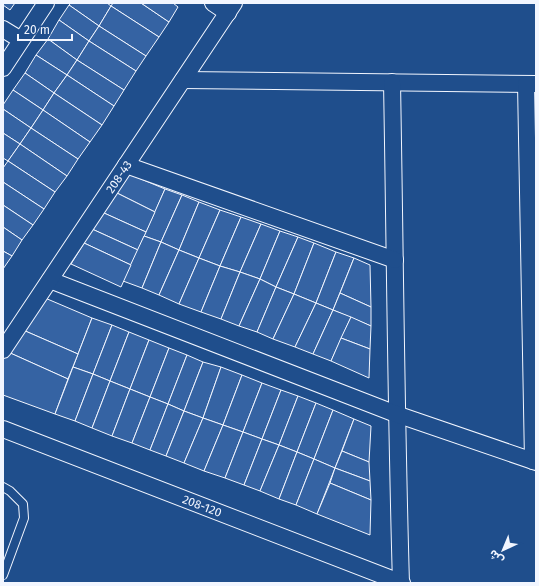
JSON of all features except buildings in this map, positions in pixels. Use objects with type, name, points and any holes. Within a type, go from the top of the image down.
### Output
[{"type":"street","points":[[3,68],[46,3]]},
{"type":"street","points":[[213,3],[231,8]]},
{"type":"street","name":"208-43","points":[[3,350],[231,8]]},
{"type":"street","points":[[3,29],[21,40]]},
{"type":"street","points":[[50,280],[396,414],[535,461],[531,84],[183,80]]},
{"type":"street","points":[[392,82],[396,414],[401,583]]},
{"type":"street","points":[[126,165],[395,260]]},
{"type":"street","name":"208-120","points":[[3,429],[401,583]]},
{"type":"lane","points":[[3,487],[10,491],[23,504],[24,518],[3,575]]}]
